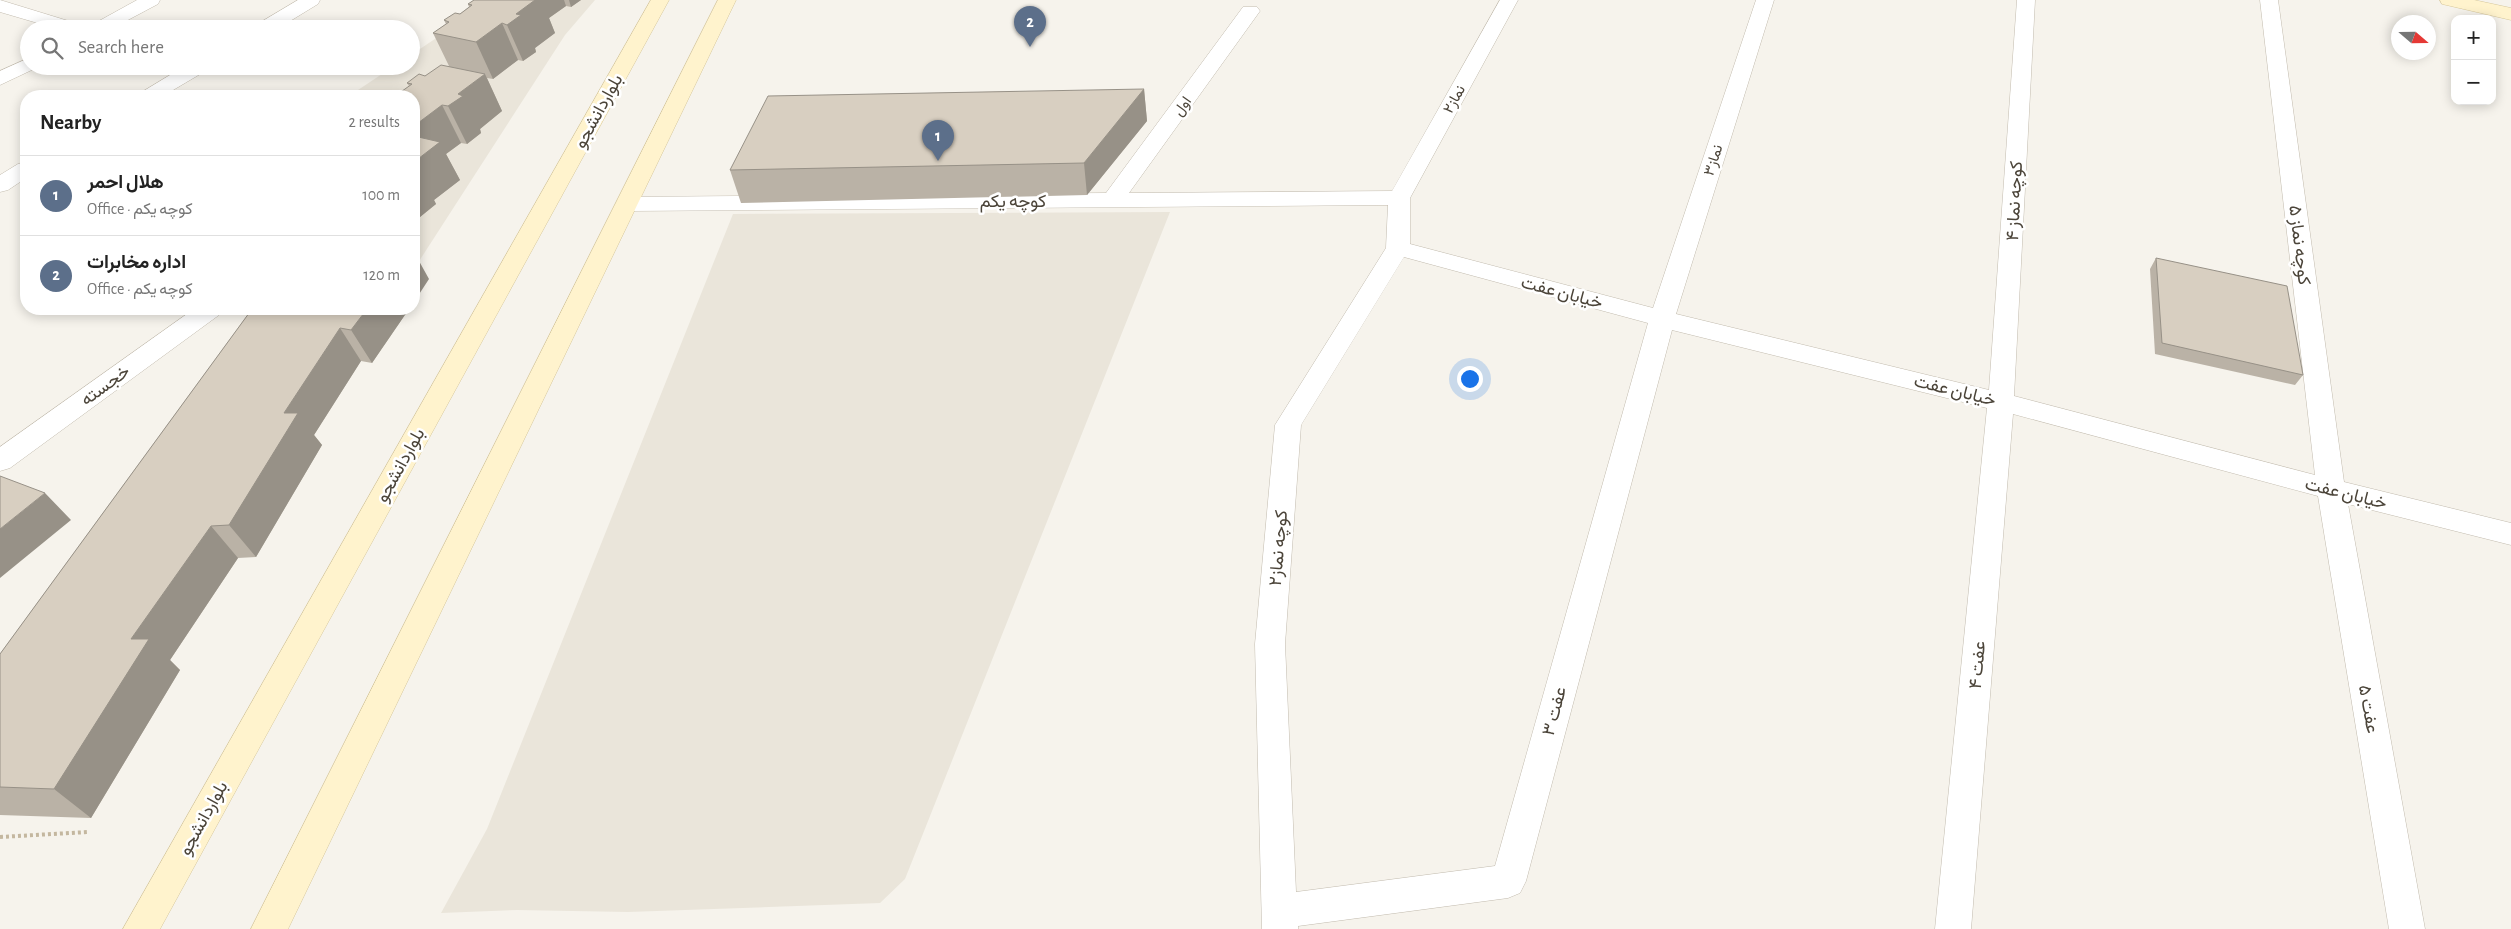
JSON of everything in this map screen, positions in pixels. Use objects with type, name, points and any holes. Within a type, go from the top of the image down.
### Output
[{"type":"main road","name":"بلواردانشجو","points":[[141,929],[660,0]]},
{"type":"main road","points":[[270,929],[727,0]]},
{"type":"main road","points":[[2449,0],[2511,14]]},
{"type":"street","points":[[113,20],[151,0]]},
{"type":"street","points":[[278,20],[311,0]]},
{"type":"street","name":"نماز۲","points":[[1399,198],[1509,0]]},
{"type":"street","name":"نماز۳","points":[[1662,319],[1765,0]]},
{"type":"street","name":"کوچه نماز ۴","points":[[2002,402],[2026,0]]},
{"type":"street","name":"کوچه نماز ۵","points":[[2270,0],[2331,489]]},
{"type":"street","points":[[0,6],[49,20]]},
{"type":"street","name":"اول","points":[[1113,200],[1250,12]]},
{"type":"street","points":[[0,79],[20,69]]},
{"type":"street","points":[[159,90],[185,75]]},
{"type":"street","points":[[0,185],[20,173]]},
{"type":"street","points":[[1398,248],[1399,198]]},
{"type":"street","name":"کوچه یکم","points":[[627,204],[1399,198]]},
{"type":"street","name":"خیابان عفت","points":[[1398,248],[1662,319],[2002,402],[2331,489],[2511,534]]},
{"type":"street","name":"کوچه نماز۲","points":[[1279,920],[1270,644],[1288,425],[1398,248]]},
{"type":"street","name":"خجسته","points":[[0,461],[202,315]]},
{"type":"street","name":"عفت ۳","points":[[1279,920],[1508,881],[1662,319]]},
{"type":"street","name":"عفت ۴","points":[[1953,929],[2002,402]]},
{"type":"street","name":"عفت ۵","points":[[2331,489],[2407,929]]},
{"type":"path","points":[[0,837],[88,832]]},
{"type":"shaded area","points":[[493,0],[595,0],[565,35],[420,260],[420,90],[358,90],[380,75],[420,75],[420,49]]},
{"type":"shaded area","points":[[1170,212],[905,879],[880,903],[628,912],[517,910],[441,913],[487,829],[733,214]]},
{"type":"building","points":[[474,0],[535,0],[516,14],[521,15],[507,25],[502,23],[476,42],[433,33],[449,22],[444,20],[455,13],[460,14],[472,5],[468,4]]},
{"type":"building","points":[[441,65],[485,74],[458,94],[463,96],[448,106],[442,105],[420,122],[420,90],[404,90],[412,84],[407,83],[418,75],[425,76]]},
{"type":"building","points":[[1144,89],[1084,163],[730,170],[768,96]]},
{"type":"building","points":[[420,137],[440,142],[420,157]]},
{"type":"building","points":[[2156,258],[2287,286],[2303,375],[2162,343]]},
{"type":"building","points":[[248,315],[362,315],[351,330],[340,328],[284,413],[298,413],[229,525],[211,526],[131,639],[149,639],[54,789],[0,787],[0,654]]},
{"type":"building","points":[[0,476],[45,493],[0,529]]},
{"type":"place","name":"اداره مخابرات","points":[[1030,47]]},
{"type":"place","name":"هلال احمر","points":[[938,161]]}]
